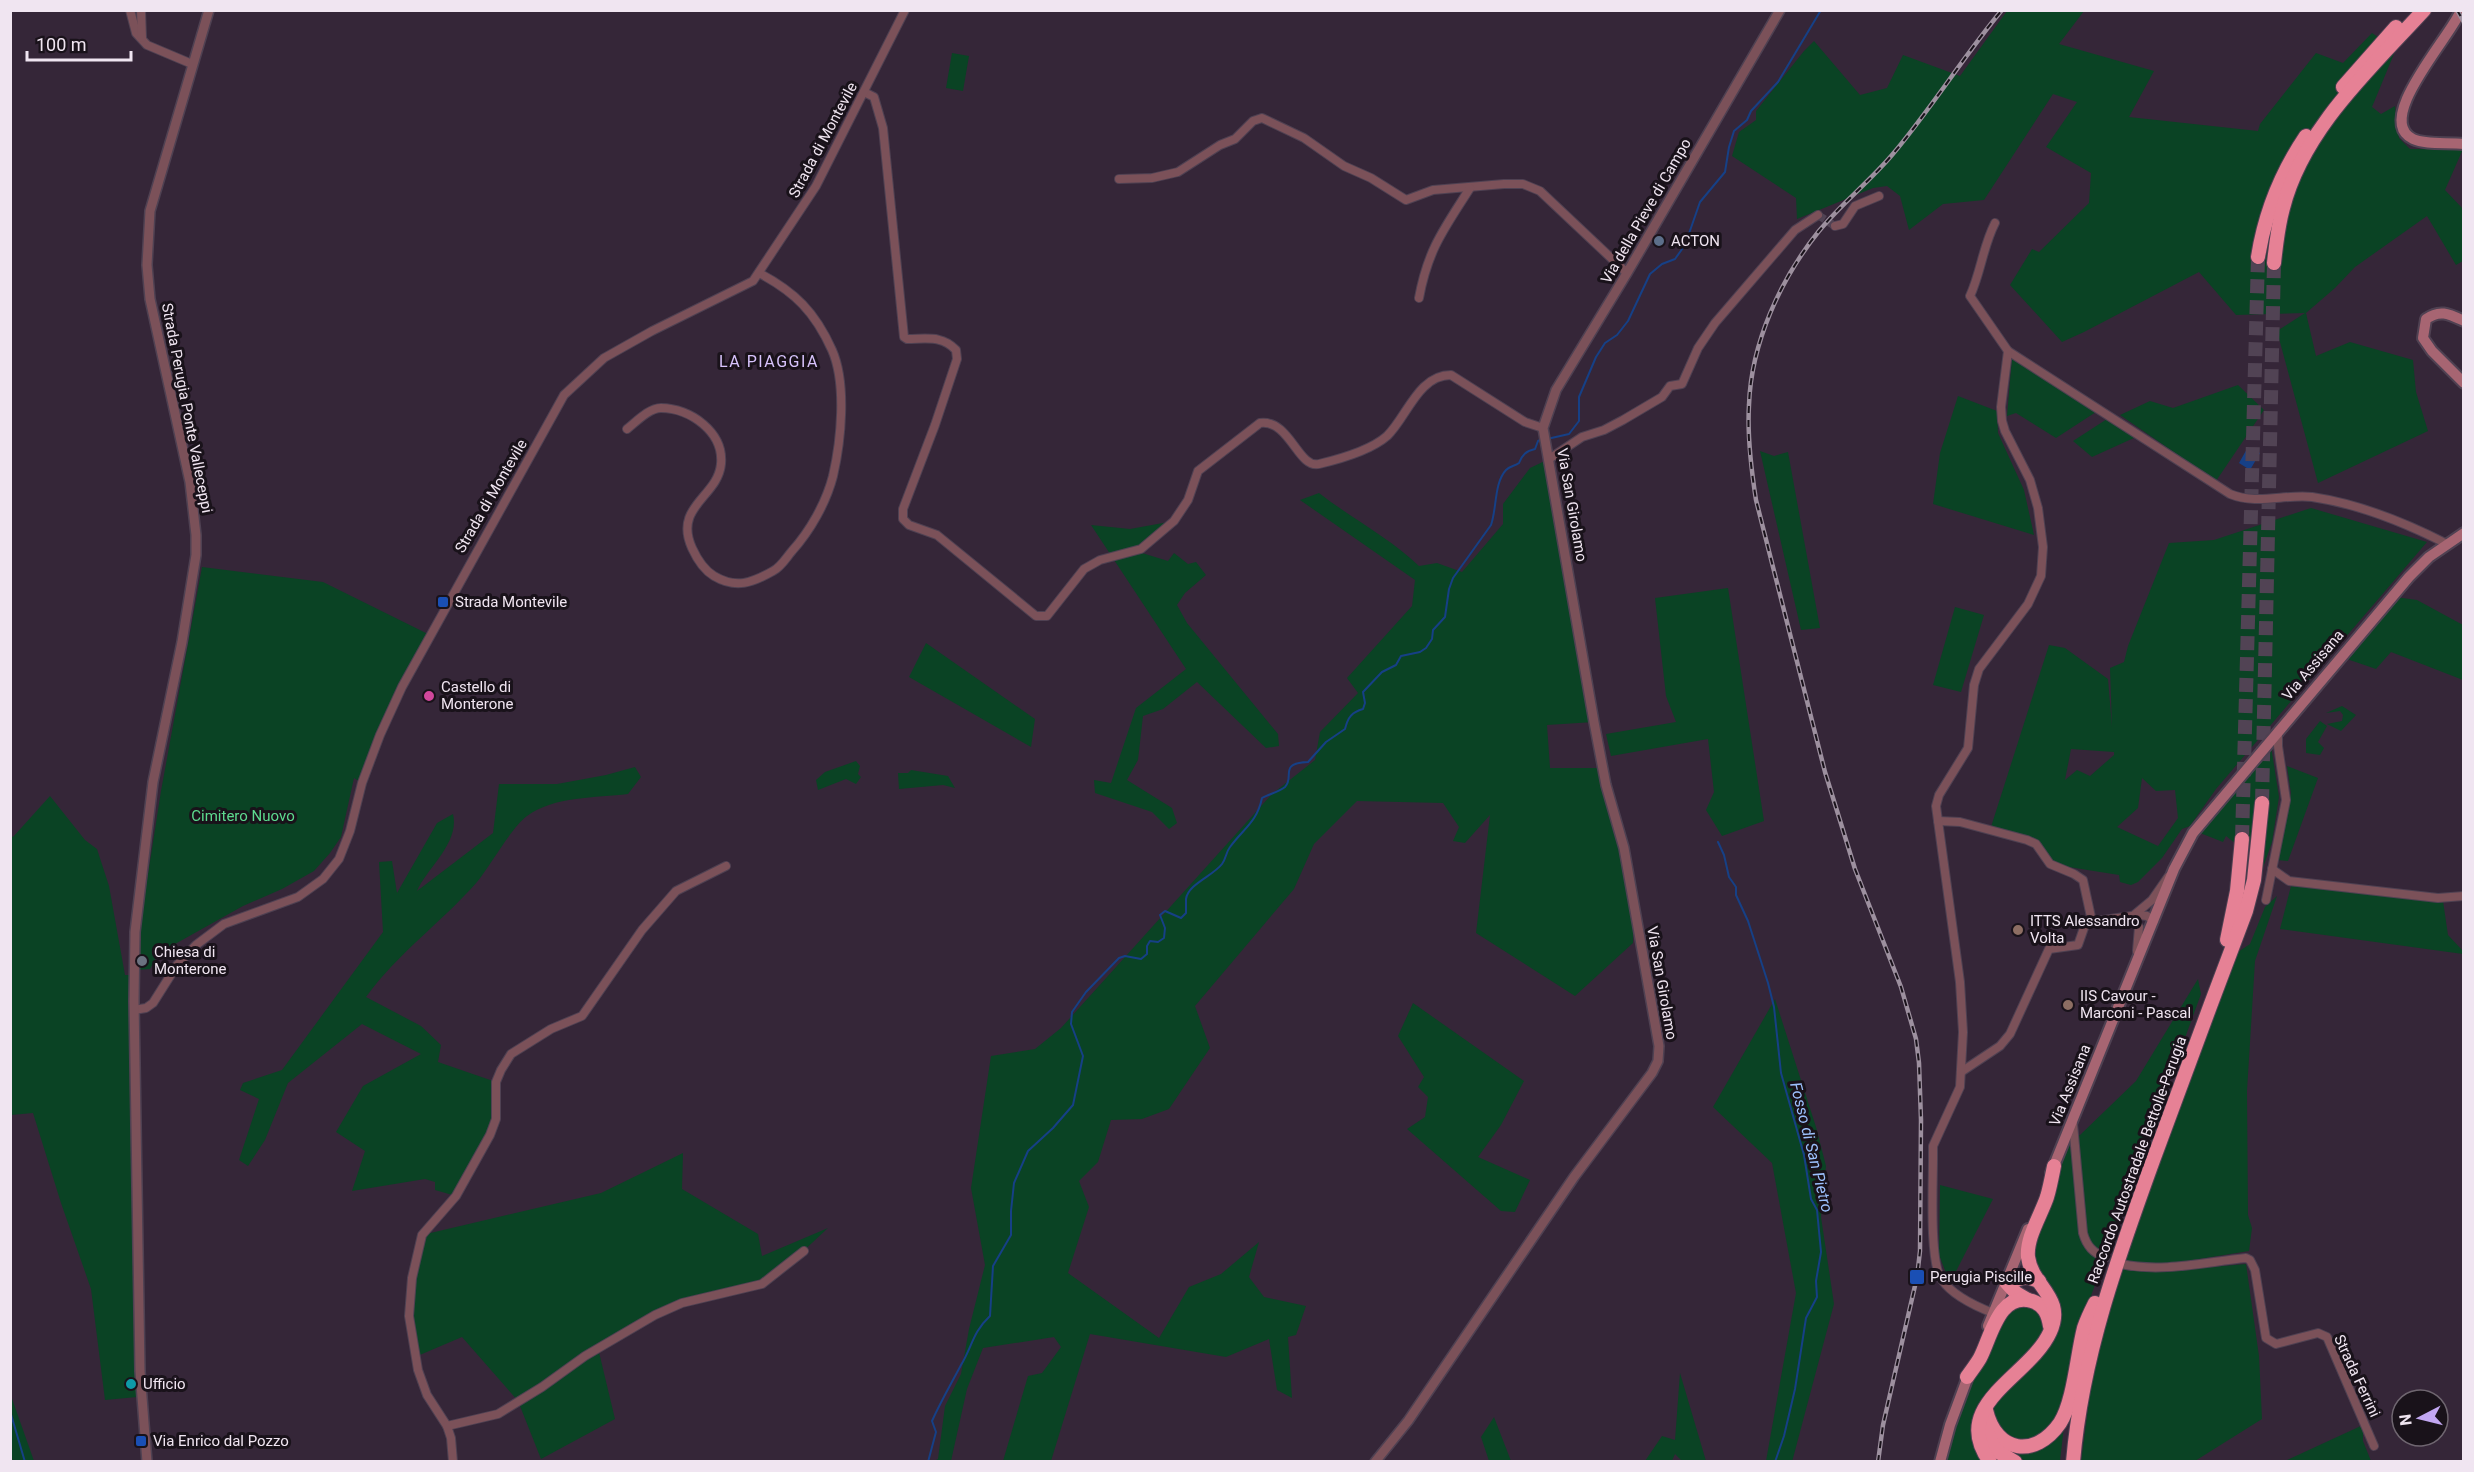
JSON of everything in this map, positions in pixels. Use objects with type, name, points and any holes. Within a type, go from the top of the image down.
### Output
[{"type":"highway","points":[[2258,257],[2271,204],[2288,165],[2310,130],[2412,10]]},
{"type":"highway","points":[[2274,262],[2283,206],[2308,147],[2363,69],[2424,10]]},
{"type":"highway","points":[[2203,1014],[2246,911],[2254,880],[2262,803]]},
{"type":"highway","points":[[1988,1406],[1992,1429],[2003,1442],[2010,1445],[2036,1443],[2052,1432],[2065,1413],[2085,1326],[2157,1141],[2203,1014],[2229,932],[2241,869],[2242,839]]},
{"type":"highway","name":"Raccordo Autostradale Bettolle-Perugia","points":[[2073,1461],[2080,1410],[2097,1324],[2157,1141]]},
{"type":"highway","points":[[1990,1461],[1981,1446],[1977,1427],[1982,1411],[2044,1343],[2050,1332],[2055,1309],[2052,1299],[2031,1270],[2028,1254],[2029,1243],[2048,1195],[2054,1166]]},
{"type":"highway","points":[[2039,1281],[2027,1277],[2006,1282],[2016,1293],[2043,1306],[2049,1319],[2050,1332]]},
{"type":"highway","points":[[1967,1377],[1980,1358],[2002,1311],[2017,1301],[2028,1300]]},
{"type":"highway","points":[[2065,1461],[2075,1389],[2095,1303]]},
{"type":"highway","points":[[1988,1406],[1984,1421],[1989,1440],[1995,1450],[2015,1461]]},
{"type":"highway","points":[[2078,1461],[2080,1410]]},
{"type":"main road","points":[[2461,10],[2413,86],[2400,117],[2403,131],[2415,140],[2463,144]]},
{"type":"main road","points":[[2463,321],[2447,313],[2432,314],[2426,318],[2423,338],[2432,351],[2463,383]]},
{"type":"main road","name":"Via Assisana","points":[[1940,1461],[1967,1377],[2174,869],[2193,833],[2409,577],[2429,557],[2463,533]]},
{"type":"street","points":[[130,10],[136,33],[153,48],[192,64]]},
{"type":"street","points":[[141,10],[142,38]]},
{"type":"street","name":"Strada Perugia Ponte Valleceppi","points":[[134,1010],[137,910],[153,782],[182,642],[196,555],[195,514],[190,482],[150,299],[147,239],[150,211],[208,10]]},
{"type":"street","name":"Strada di Montevile","points":[[134,1010],[153,1004],[177,965],[196,945],[224,924],[298,897],[323,879],[339,859],[350,831],[362,783],[380,735],[402,687],[564,395],[604,358],[652,331],[753,281],[816,186],[905,10]]},
{"type":"street","name":"Via della Pieve di Campo","points":[[1543,428],[1556,390],[1780,10]]},
{"type":"street","points":[[864,92],[874,97],[883,128],[904,337],[907,339],[937,338],[949,343],[956,350],[957,359],[903,509],[903,519],[909,525],[937,535],[1036,616],[1047,615],[1084,569],[1101,560],[1141,549],[1174,521],[1188,500],[1198,471],[1260,423],[1274,424],[1282,429],[1307,461],[1316,465],[1368,448],[1387,436],[1427,384],[1441,375],[1450,375],[1525,422],[1543,428]]},
{"type":"street","points":[[1119,179],[1152,178],[1178,172],[1220,145],[1235,139],[1253,121],[1262,118],[1304,138],[1344,166],[1371,178],[1406,200],[1433,190],[1504,184],[1523,184],[1540,191],[1627,273]]},
{"type":"street","points":[[1419,298],[1424,269],[1434,245],[1470,188]]},
{"type":"street","points":[[1835,226],[1843,224],[1855,206],[1880,196]]},
{"type":"street","points":[[1549,455],[1582,437],[1604,430],[1633,415],[1662,397],[1671,386],[1682,384],[1698,348],[1715,323],[1795,230],[1818,215]]},
{"type":"street","points":[[1995,223],[1986,240],[1980,271],[1970,296],[2008,351],[2230,494],[2242,499],[2310,497],[2364,508],[2404,522],[2447,544]]},
{"type":"street","points":[[627,429],[648,413],[660,408],[699,419],[708,429],[722,460],[720,474],[693,508],[688,521],[688,539],[698,560],[713,575],[733,585],[750,583],[777,569],[804,537],[821,506],[832,477],[841,420],[840,387],[833,352],[813,313],[785,287],[759,273]]},
{"type":"street","points":[[1993,1313],[1961,1297],[1942,1281],[1936,1266],[1933,1146],[1960,1087],[1963,1032],[1960,982],[1936,806],[1939,795],[1968,748],[1974,685],[1979,669],[2028,604],[2041,576],[2043,547],[2038,508],[2030,480],[2002,421],[2001,407],[2008,351]]},
{"type":"street","name":"Via San Girolamo","points":[[1375,1461],[1408,1421],[1574,1178],[1652,1073],[1658,1061],[1659,1046],[1624,848],[1606,785],[1543,428]]},
{"type":"street","points":[[2266,900],[2286,800],[2278,746],[2278,730]]},
{"type":"street","points":[[1938,821],[1960,822],[2036,844],[2050,864],[2083,880],[2094,921]]},
{"type":"street","points":[[452,1460],[451,1438],[447,1426],[427,1395],[418,1370],[409,1316],[412,1278],[422,1235],[456,1196],[490,1135],[495,1119],[496,1082],[511,1054],[551,1029],[582,1016],[642,930],[676,891],[726,866]]},
{"type":"street","points":[[2130,916],[2142,911],[2174,869]]},
{"type":"street","points":[[2272,869],[2289,881],[2438,898],[2463,896]]},
{"type":"street","points":[[1961,1072],[2000,1047],[2010,1034],[2049,949],[2078,945],[2085,926],[2094,921],[2143,915],[2153,923]]},
{"type":"street","points":[[2130,916],[2139,927],[2131,975]]},
{"type":"street","points":[[134,1010],[140,1371],[147,1461]]},
{"type":"street","points":[[2073,1117],[2085,1242],[2092,1251],[2105,1258]]},
{"type":"street","points":[[447,1426],[498,1414],[542,1387],[585,1356],[656,1314],[682,1303],[762,1284],[804,1251]]},
{"type":"street","name":"Strada Ferrini","points":[[2121,1264],[2138,1267],[2165,1267],[2246,1258],[2250,1260],[2255,1270],[2262,1327],[2266,1338],[2276,1344],[2318,1333],[2326,1337],[2374,1446]]},
{"type":"green space","points":[[2007,11],[2084,11],[2059,44],[2154,71],[2129,117],[2258,131],[2260,124],[2316,53],[2343,63],[2372,33],[2396,49],[2372,107],[2381,114],[2395,106],[2399,138],[2410,149],[2463,149],[2445,190],[2463,209],[2463,261],[2456,265],[2427,216],[2355,267],[2306,313],[2316,356],[2350,342],[2413,360],[2416,392],[2428,431],[2318,483],[2277,331],[2305,313],[2236,315],[2199,272],[2062,342],[2010,285],[2032,249],[2039,252],[2089,203],[2091,173],[2046,147],[2077,102],[2053,94],[1984,200],[1943,204],[1909,230],[1900,196],[1887,186],[1873,188],[1797,219],[1796,198],[1732,156],[1739,132],[1756,120],[1756,111],[1814,41],[1860,95],[1887,88],[1903,55],[1960,76]]},
{"type":"green space","points":[[952,53],[969,56],[963,91],[946,88]]},
{"type":"green space","points":[[2012,358],[2017,358],[2096,412],[2056,438],[2016,413],[2007,416]]},
{"type":"green space","points":[[2238,385],[2264,410],[2216,481],[2120,415],[2150,401],[2173,408]]},
{"type":"green space","points":[[1958,396],[1997,411],[1998,433],[2024,490],[2034,535],[1933,504],[1940,453]]},
{"type":"green space","points":[[2107,419],[2136,437],[2092,457],[2073,441]]},
{"type":"green space","points":[[1760,451],[1774,456],[1788,452],[1820,628],[1801,630]]},
{"type":"green space","points":[[1549,459],[1594,722],[1547,725],[1550,768],[1603,768],[1634,911],[1633,943],[1575,996],[1476,933],[1490,815],[1465,843],[1453,841],[1459,827],[1443,803],[1357,801],[1314,844],[1294,889],[1195,1006],[1210,1048],[1169,1109],[1142,1119],[1111,1120],[1098,1162],[1079,1181],[1089,1207],[1068,1273],[1159,1338],[1189,1287],[1221,1274],[1259,1242],[1249,1277],[1264,1297],[1306,1306],[1296,1335],[1288,1337],[1292,1398],[1277,1390],[1269,1339],[1226,1357],[1090,1334],[1051,1461],[1003,1461],[1028,1376],[1042,1373],[1061,1347],[1054,1337],[983,1348],[967,1389],[951,1461],[932,1462],[938,1459],[945,1406],[961,1374],[969,1329],[985,1265],[971,1188],[991,1056],[1035,1049],[1061,1028],[1272,794],[1315,760],[1320,732],[1358,693],[1347,678],[1412,606],[1415,580],[1300,500],[1319,493],[1396,546],[1419,566],[1437,563],[1462,572],[1503,524],[1503,504],[1530,468]]},
{"type":"green space","points":[[2311,508],[2427,542],[2216,789],[2190,826],[2182,829],[2162,858],[2138,882],[2131,885],[2120,882],[2119,875],[2050,864],[2036,844],[1990,830],[2049,645],[2065,648],[2108,679],[2112,727],[2110,668],[2124,662],[2128,646],[2169,543],[2214,540]],"holes":[[[2071,749],[2114,752],[2114,755],[2090,776],[2077,770],[2065,780]],[[2142,778],[2156,791],[2175,790],[2178,818],[2158,846],[2117,827],[2138,808]]]},
{"type":"green space","points":[[1174,521],[1142,549],[1142,553],[1168,561],[1174,553],[1188,564],[1196,562],[1206,575],[1185,593],[1177,605],[1187,623],[1278,734],[1279,746],[1266,748],[1197,682],[1163,709],[1143,716],[1138,760],[1127,780],[1172,808],[1177,823],[1169,829],[1152,812],[1095,793],[1094,780],[1111,783],[1136,708],[1186,669],[1091,525],[1130,529]]},
{"type":"green space","name":"Cimitero Nuovo","points":[[202,567],[323,582],[430,635],[362,783],[354,778],[341,837],[330,853],[314,871],[282,889],[243,906],[159,953],[150,969],[137,970],[137,942],[141,941],[141,919],[161,791]]},
{"type":"green space","points":[[1728,588],[1764,821],[1722,836],[1706,810],[1714,792],[1708,739],[1611,756],[1606,734],[1676,722],[1666,696],[1655,598]]},
{"type":"green space","points":[[2395,597],[2417,600],[2463,625],[2463,680],[2391,652],[2376,669],[2344,658]]},
{"type":"green space","points":[[1955,607],[1984,615],[1961,692],[1933,685]]},
{"type":"green space","points":[[926,643],[1035,719],[1031,747],[909,677]]},
{"type":"green space","points":[[2342,706],[2356,715],[2341,731],[2327,724],[2342,721],[2343,715],[2340,711],[2326,713]]},
{"type":"green space","points":[[2320,721],[2327,726],[2318,742],[2324,748],[2320,755],[2306,753],[2306,739]]},
{"type":"green space","points":[[2271,746],[2279,797],[2272,842],[2260,876],[2257,805],[2250,847],[2248,838],[2236,844],[2226,836],[2223,842],[2200,833]]},
{"type":"green space","points":[[856,761],[860,766],[858,774],[861,777],[856,784],[846,779],[818,790],[816,780],[825,772]]},
{"type":"green space","points":[[2287,766],[2318,778],[2288,861],[2277,860],[2291,793]]},
{"type":"green space","points":[[635,767],[641,777],[628,794],[562,801],[538,809],[527,816],[514,829],[477,882],[392,966],[366,997],[421,1026],[441,1045],[438,1062],[496,1082],[496,1119],[456,1196],[435,1190],[435,1182],[425,1179],[352,1191],[365,1151],[336,1132],[363,1086],[421,1054],[362,1024],[288,1083],[265,1140],[248,1166],[239,1160],[259,1099],[240,1090],[243,1083],[282,1070],[383,932],[379,862],[392,861],[397,893],[437,823],[453,814],[452,835],[417,891],[493,833],[499,784],[557,784]]},
{"type":"green space","points":[[911,770],[948,776],[955,788],[943,785],[899,789],[898,773],[908,773]]},
{"type":"green space","points":[[50,796],[85,840],[97,849],[109,886],[125,975],[129,975],[137,1397],[105,1400],[91,1289],[33,1113],[11,1115],[10,835],[13,837]]},
{"type":"green space","points":[[2291,886],[2443,901],[2448,935],[2463,951],[2463,954],[2280,929]]},
{"type":"green space","points":[[2277,896],[2255,961],[2247,1091],[2248,1215],[2252,1228],[2249,1251],[2174,1263],[2177,1270],[2246,1264],[2259,1356],[2262,1419],[2195,1461],[2081,1462],[2094,1363],[2121,1264],[2235,954],[2250,944],[2265,907]]},
{"type":"green space","points":[[2198,979],[2201,994],[2084,1315],[2061,1414],[2045,1436],[2030,1443],[2003,1439],[1991,1417],[1993,1407],[2057,1324],[2031,1261],[2056,1167],[2068,1140],[2080,1135],[2136,1081]]},
{"type":"green space","points":[[1775,999],[1816,1127],[1826,1166],[1821,1217],[1834,1304],[1792,1462],[1766,1461],[1796,1293],[1772,1163],[1713,1107]]},
{"type":"green space","points":[[1413,1003],[1524,1081],[1501,1125],[1478,1157],[1530,1180],[1515,1212],[1501,1211],[1407,1129],[1425,1117],[1428,1097],[1418,1087],[1424,1077],[1398,1036]]},
{"type":"green space","points":[[683,1153],[682,1189],[758,1234],[762,1256],[828,1228],[798,1256],[762,1284],[682,1303],[598,1348],[615,1419],[541,1459],[518,1401],[462,1337],[415,1357],[411,1290],[422,1235],[601,1193]]},
{"type":"green space","points":[[1940,1185],[1993,1199],[1950,1283],[1939,1255]]},
{"type":"green space","points":[[2018,1304],[2039,1309],[2046,1328],[2041,1340],[1978,1404],[1974,1419],[1974,1433],[1983,1461],[1945,1462],[1961,1408],[1981,1356],[2001,1321]]},
{"type":"green space","points":[[1680,1373],[1706,1461],[1682,1461],[1675,1454],[1672,1461],[1645,1461],[1662,1436],[1675,1440]]},
{"type":"green space","points":[[10,1393],[34,1461],[13,1461],[10,1454]]},
{"type":"green space","points":[[1494,1417],[1511,1461],[1489,1461],[1481,1437]]},
{"type":"green space","points":[[2363,1425],[2363,1441],[2371,1461],[2283,1462]]},
{"type":"green space","points":[[2064,1426],[2060,1461],[2024,1460],[2009,1454],[2000,1442],[2013,1448]]},
{"type":"water","points":[[2248,447],[2260,453],[2250,470],[2239,463]]},
{"type":"waterway","points":[[1547,439],[1569,434],[1579,421],[1579,397],[1596,357],[1605,343],[1617,335],[1628,321],[1650,274],[1662,264],[1675,259],[1685,245],[1700,202],[1725,172],[1734,131],[1747,120],[1751,111],[1778,82],[1821,10]]},
{"type":"waterway","points":[[928,1462],[936,1432],[932,1421],[976,1334],[990,1316],[993,1266],[1011,1235],[1014,1183],[1028,1151],[1073,1105],[1083,1056],[1071,1024],[1072,1012],[1086,992],[1119,958],[1125,956],[1141,959],[1147,954],[1150,941],[1158,942],[1164,938],[1165,928],[1160,915],[1165,911],[1181,918],[1186,913],[1186,899],[1191,889],[1222,864],[1230,847],[1257,813],[1262,798],[1285,787],[1293,765],[1308,762],[1326,742],[1345,729],[1351,716],[1363,709],[1365,703],[1363,692],[1382,672],[1396,665],[1401,656],[1420,652],[1426,648],[1432,639],[1433,630],[1445,617],[1453,578],[1491,525],[1502,475],[1519,463],[1525,454],[1535,449],[1538,441],[1542,439]]},
{"type":"waterway","name":"Fosso di San Pietro","points":[[1718,842],[1724,855],[1729,877],[1736,887],[1736,895],[1748,921],[1768,983],[1774,1007],[1781,1073],[1804,1155],[1811,1199],[1817,1210],[1821,1252],[1816,1281],[1817,1297],[1806,1318],[1795,1389],[1784,1436],[1775,1462]]},
{"type":"waterway","points":[[10,1411],[25,1462]]},
{"type":"tunnel","points":[[1818,215],[1835,226]]},
{"type":"tunnel","points":[[2242,839],[2258,257]]},
{"type":"tunnel","points":[[2262,803],[2274,263]]},
{"type":"railway","points":[[1878,1462],[1883,1425],[1917,1277],[1920,1251],[1919,1063],[1916,1039],[1901,987],[1855,869],[1825,772],[1756,500],[1750,452],[1749,405],[1755,358],[1762,335],[1770,312],[1792,269],[1819,231],[1883,165],[1906,137],[2002,10]]},
{"type":"railway","points":[[2457,10],[2464,22]]},
{"type":"place","name":"ACTON","points":[[1659,241]]},
{"type":"place","name":"Strada Montevile","points":[[443,602]]},
{"type":"place","name":"Castello di Monterone","points":[[429,696]]},
{"type":"place","name":"ITTS Alessandro Volta","points":[[2018,930]]},
{"type":"place","name":"Chiesa di Monterone","points":[[142,961]]},
{"type":"place","name":"IIS Cavour - Marconi - Pascal","points":[[2068,1005]]},
{"type":"place","name":"Perugia Piscille","points":[[1917,1277]]},
{"type":"place","name":"Ufficio","points":[[131,1384]]},
{"type":"place","name":"Via Enrico dal Pozzo","points":[[141,1441]]},
{"type":"district","name":"LA PIAGGIA","points":[[769,361]]}]
